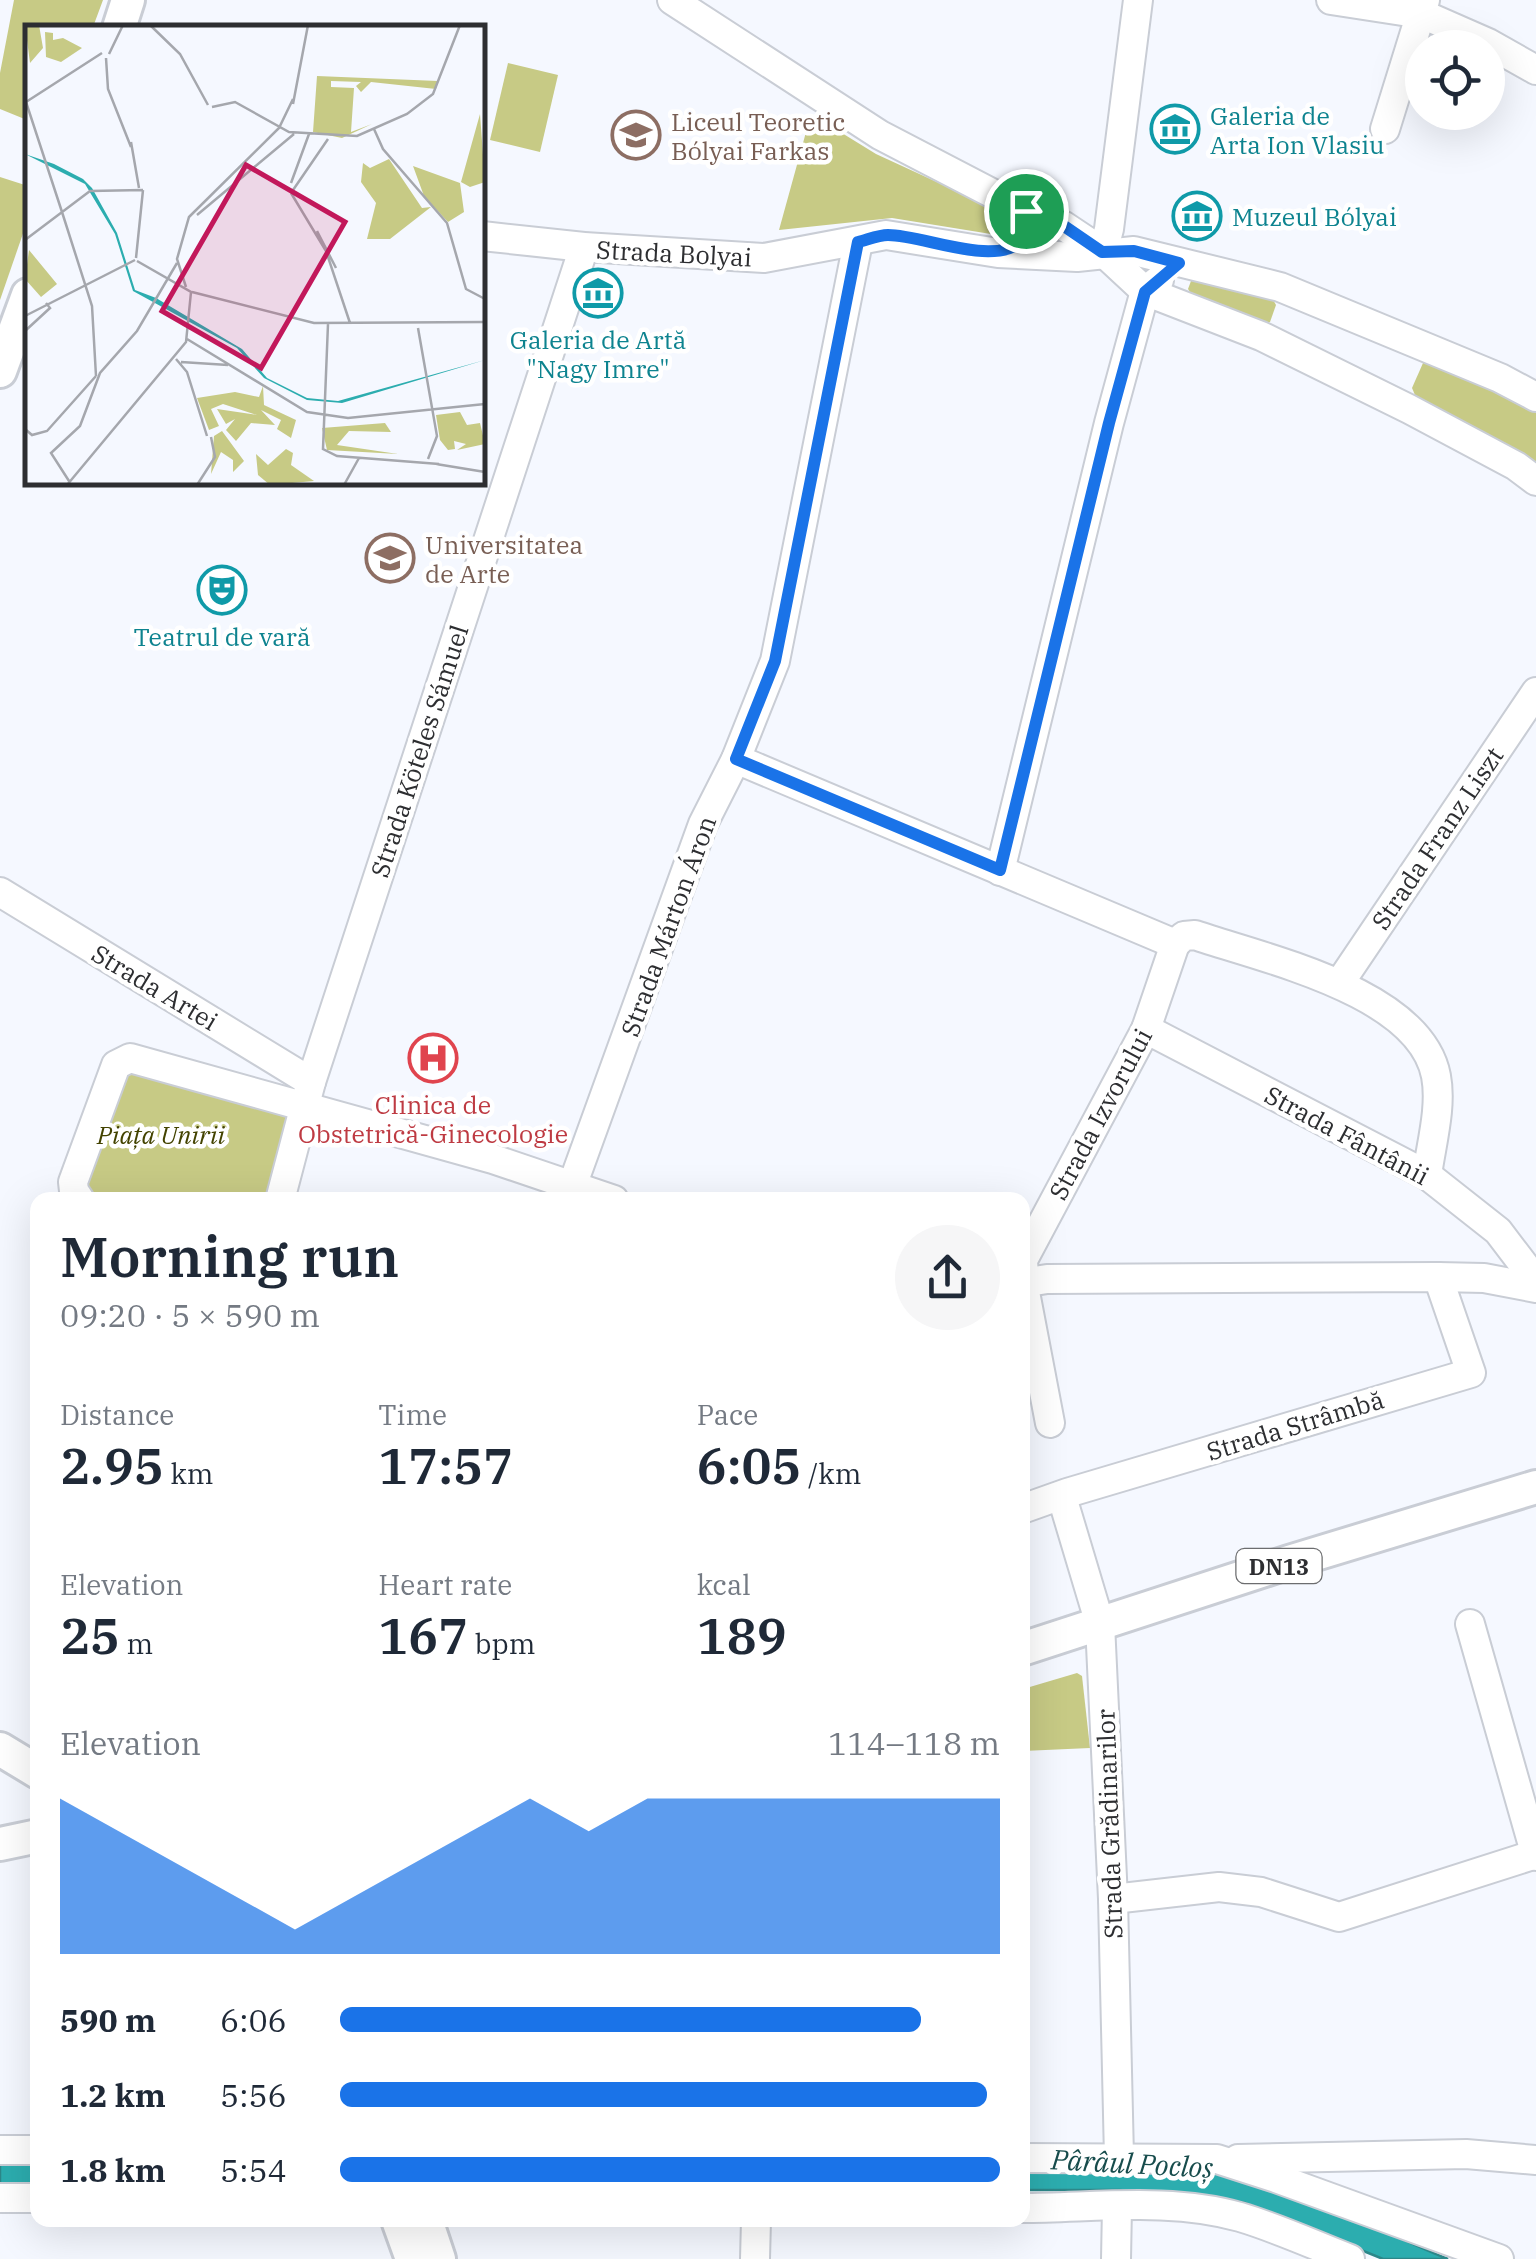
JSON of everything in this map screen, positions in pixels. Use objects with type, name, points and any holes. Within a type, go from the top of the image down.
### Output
[{"type":"main road","points":[[120,25],[128,0]]},
{"type":"main road","points":[[0,372],[25,303]]},
{"type":"main road","name":"DN13","points":[[1030,1646],[1536,1488]]},
{"type":"main road","points":[[0,1750],[30,1767]]},
{"type":"main road","points":[[0,1844],[30,1838]]},
{"type":"main road","points":[[401,2227],[412,2259]]},
{"type":"main road","points":[[428,2227],[438,2259]]},
{"type":"street","name":"Strada Bolyai","points":[[672,0],[880,136],[1026,211],[1064,226],[1102,252],[1145,292],[1260,336],[1410,408],[1536,481]]},
{"type":"street","points":[[702,0],[717,30]]},
{"type":"street","points":[[1102,252],[1109,228],[1138,0]]},
{"type":"street","points":[[1331,0],[1424,7],[1536,70]]},
{"type":"street","points":[[1384,129],[1424,7]]},
{"type":"street","points":[[998,253],[1022,244],[1029,233],[1026,211]]},
{"type":"street","name":"Strada Bolyai","points":[[485,236],[584,248],[764,258],[886,234],[998,253],[1077,257],[1134,251],[1280,287],[1468,364],[1536,398]]},
{"type":"street","name":"Strada Márton Áron","points":[[570,1192],[703,824],[736,759],[775,661],[858,242]]},
{"type":"street","name":"Strada Köteles Sámuel","points":[[282,1192],[307,1094],[584,248]]},
{"type":"street","points":[[1000,870],[1109,423],[1145,292],[1179,263]]},
{"type":"street","name":"Strada Franz Liszt","points":[[1338,984],[1536,692]]},
{"type":"street","points":[[736,759],[1175,944],[1184,936],[1195,934],[1338,984],[1408,1027],[1428,1050],[1437,1078],[1426,1175]]},
{"type":"street","name":"Strada Artei","points":[[0,892],[307,1094]]},
{"type":"street","name":"Strada Izvorului","points":[[1030,1247],[1146,1029],[1175,944]]},
{"type":"street","name":"Strada Fântânii","points":[[1146,1029],[1426,1175],[1498,1231]]},
{"type":"street","points":[[75,1192],[73,1182],[116,1066],[124,1059],[137,1059],[307,1094],[570,1192]]},
{"type":"street","points":[[1484,1278],[1498,1231]]},
{"type":"street","points":[[1498,1231],[1536,1284]]},
{"type":"street","name":"Strada Strâmbă","points":[[1030,1507],[1471,1373],[1438,1278]]},
{"type":"street","points":[[1030,1282],[1484,1278],[1536,1284]]},
{"type":"street","points":[[1030,1315],[1050,1423]]},
{"type":"street","name":"Strada Grădinarilor","points":[[1062,1497],[1100,1624],[1118,2157]]},
{"type":"street","points":[[1112,1898],[1218,1887],[1261,1892],[1339,1916],[1536,1855],[1470,1624]]},
{"type":"street","points":[[0,2150],[30,2150]]},
{"type":"street","points":[[1030,2158],[1217,2160],[1466,2154],[1536,2160]]},
{"type":"street","points":[[1217,2160],[1500,2259]]},
{"type":"street","points":[[0,2198],[30,2198]]},
{"type":"street","points":[[1116,2259],[1117,2207]]},
{"type":"street","points":[[1030,2208],[1199,2209],[1240,2217],[1350,2259]]},
{"type":"street","points":[[755,2259],[756,2227]]},
{"type":"green space","points":[[14,0],[103,0],[94,25],[25,25],[25,119],[0,109],[0,73]]},
{"type":"green space","points":[[508,63],[558,75],[540,152],[490,140]]},
{"type":"green space","points":[[811,114],[876,154],[1002,212],[1009,220],[1007,231],[997,235],[892,218],[779,230]]},
{"type":"green space","points":[[0,177],[25,185],[25,228],[0,300]]},
{"type":"green space","points":[[1194,273],[1271,296],[1276,305],[1270,322],[1263,325],[1192,295],[1188,289]]},
{"type":"green space","points":[[1429,361],[1536,411],[1536,465],[1415,395],[1412,388],[1423,363]]},
{"type":"green space","name":"Piața Unirii","points":[[116,1065],[304,1106],[282,1192],[82,1192]]},
{"type":"green space","points":[[1077,1673],[1082,1676],[1090,1748],[1030,1751],[1030,1687]]},
{"type":"water","points":[[0,2156],[30,2156],[30,2185],[0,2185]]},
{"type":"water","name":"Pârâul Pocloș","points":[[1030,2167],[1154,2167],[1232,2174],[1313,2199],[1448,2259],[1383,2259],[1245,2203],[1210,2196],[1030,2190]]},
{"type":"place","name":"Galeria de Arta Ion Vlasiu","points":[[1175,129]]},
{"type":"place","name":"Liceul Teoretic Bólyai Farkas","points":[[636,135]]},
{"type":"place","name":"Muzeul Bólyai","points":[[1197,216]]},
{"type":"place","name":"Galeria de Artă \"Nagy Imre\"","points":[[598,293]]},
{"type":"place","name":"Universitatea de Arte","points":[[390,558]]},
{"type":"place","name":"Teatrul de vară","points":[[222,590]]},
{"type":"place","name":"Clinica de Obstetrică-Ginecologie","points":[[433,1058]]},
{"type":"route","points":[[1026,211],[1064,226],[1102,252],[1134,251],[1179,263],[1145,292],[1109,423],[1000,870],[736,759],[775,661],[858,242],[886,234],[998,253],[1022,244],[1029,233],[1026,211]]}]
